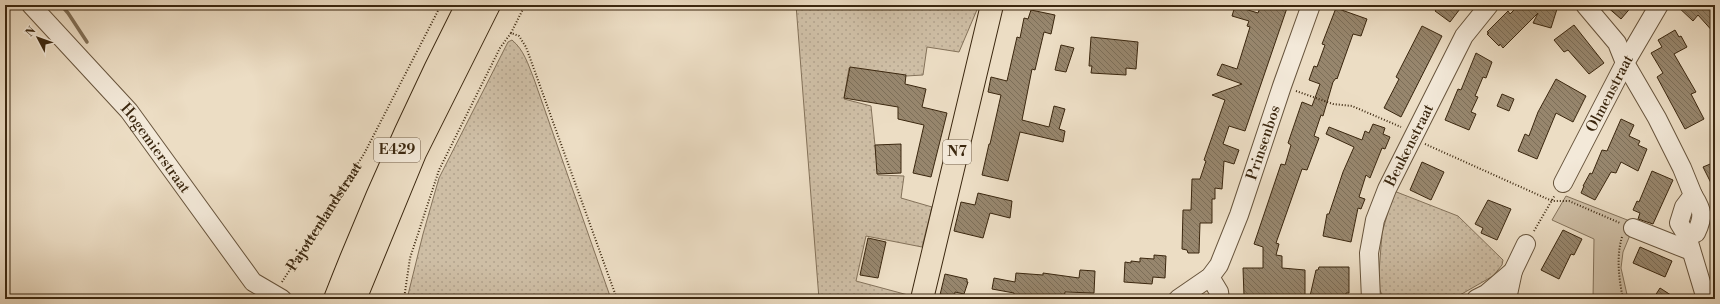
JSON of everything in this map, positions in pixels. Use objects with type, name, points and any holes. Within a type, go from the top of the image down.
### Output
[{"type":"main road","name":"E429","points":[[335,299],[359,238],[399,145],[467,5]]},
{"type":"main road","name":"E429","points":[[355,299],[415,153],[489,5]]},
{"type":"main road","name":"N7","points":[[922,299],[992,5]]},
{"type":"street","name":"Hogemierstraat","points":[[31,5],[129,111],[253,282],[276,298]]},
{"type":"street","name":"Prinsenbos","points":[[1178,299],[1210,277],[1219,265],[1239,215],[1311,5]]},
{"type":"street","name":"Beukenstraat","points":[[1371,299],[1369,253],[1375,220],[1387,189],[1464,36],[1489,5]]},
{"type":"street","points":[[1585,5],[1617,43],[1625,63],[1657,118],[1682,168],[1693,195],[1684,207],[1679,223],[1689,244],[1706,299]]},
{"type":"street","name":"Olmenstraat","points":[[1563,183],[1625,63],[1659,5]]},
{"type":"street","points":[[1617,43],[1637,42]]},
{"type":"street","points":[[1633,228],[1689,244]]},
{"type":"street","points":[[1507,299],[1513,271],[1526,244]]},
{"type":"street","points":[[1486,297],[1513,271]]},
{"type":"street","points":[[1210,277],[1219,292],[1220,299]]},
{"type":"path","name":"Pajottenlandstraat","points":[[276,298],[364,154],[441,5]]},
{"type":"path","points":[[404,299],[410,258],[439,170],[459,133],[500,48],[511,33],[525,5]]},
{"type":"path","points":[[511,33],[520,36],[526,47],[617,299]]},
{"type":"path","points":[[1282,86],[1333,104],[1352,106],[1552,201],[1569,201],[1633,228],[1622,237],[1620,245],[1619,280],[1623,299]]},
{"type":"path","points":[[1526,244],[1563,183]]},
{"type":"shaded area","points":[[796,5],[979,5],[959,52],[927,47],[923,75],[906,76],[849,68],[844,99],[871,106],[878,175],[904,176],[901,198],[932,207],[922,247],[866,236],[856,281],[908,295],[907,299],[819,299]]},
{"type":"shaded area","points":[[512,40],[523,53],[528,63],[611,299],[407,299],[439,178],[508,42]]},
{"type":"shaded area","points":[[1394,191],[1458,216],[1503,260],[1502,265],[1493,276],[1453,299],[1384,299],[1378,286],[1382,233]]},
{"type":"shaded area","points":[[1566,196],[1635,223],[1623,252],[1621,268],[1628,299],[1593,299],[1594,239],[1552,220]]},
{"type":"building","points":[[1261,5],[1288,5],[1245,131],[1229,126],[1223,144],[1239,150],[1234,164],[1224,161],[1222,189],[1215,188],[1215,199],[1212,199],[1212,223],[1200,223],[1199,253],[1188,253],[1187,250],[1182,249],[1183,210],[1191,210],[1192,179],[1200,179],[1206,161],[1204,160],[1225,100],[1212,95],[1242,84],[1217,75],[1222,64],[1237,69],[1250,27],[1247,26],[1249,21],[1232,16],[1235,6],[1258,13]]},
{"type":"building","points":[[1440,5],[1463,5],[1450,22],[1435,11]]},
{"type":"building","points":[[1526,5],[1546,5],[1557,9],[1551,28],[1533,23],[1538,13],[1503,48],[1500,44],[1499,46],[1487,34],[1489,33],[1487,32],[1508,11],[1510,14],[1515,9]]},
{"type":"building","points":[[1605,5],[1633,5],[1621,19]]},
{"type":"building","points":[[1676,5],[1710,5],[1715,10],[1715,34],[1698,15],[1693,21]]},
{"type":"building","points":[[1336,8],[1367,19],[1361,36],[1353,34],[1337,79],[1336,78],[1333,82],[1323,116],[1321,115],[1314,136],[1319,138],[1307,170],[1302,169],[1276,243],[1279,244],[1276,255],[1282,256],[1282,268],[1305,270],[1305,296],[1244,296],[1243,268],[1263,268],[1263,247],[1254,244],[1281,164],[1285,165],[1291,145],[1288,143],[1302,102],[1312,106],[1320,84],[1309,80],[1314,66],[1317,67],[1325,45],[1322,44]]},
{"type":"building","points":[[1031,10],[1055,15],[1051,34],[1044,32],[1035,70],[1032,69],[1022,120],[1049,127],[1054,106],[1065,109],[1059,129],[1065,131],[1063,142],[1020,132],[1008,181],[982,175],[1001,95],[988,92],[991,77],[1007,81],[1017,37],[1020,38],[1024,18],[1028,19]]},
{"type":"building","points":[[1574,25],[1604,63],[1589,74],[1568,50],[1564,52],[1554,40]]},
{"type":"building","points":[[1422,26],[1442,36],[1401,117],[1384,108],[1399,79],[1396,77]]},
{"type":"building","points":[[1675,30],[1679,37],[1681,36],[1687,47],[1674,54],[1696,92],[1691,94],[1704,119],[1685,129],[1657,77],[1663,73],[1651,53],[1662,47],[1658,40]]},
{"type":"building","points":[[1091,37],[1138,42],[1136,69],[1126,68],[1126,75],[1091,73],[1092,66],[1089,66]]},
{"type":"building","points":[[1061,45],[1074,48],[1066,72],[1055,70]]},
{"type":"building","points":[[1476,53],[1492,62],[1486,78],[1483,77],[1475,96],[1478,97],[1471,112],[1476,114],[1469,130],[1445,120],[1458,89],[1461,90]]},
{"type":"building","points":[[850,67],[906,75],[905,84],[926,89],[922,107],[947,113],[931,177],[913,173],[924,125],[898,119],[898,107],[844,98]]},
{"type":"building","points":[[1556,79],[1586,96],[1573,122],[1556,113],[1537,159],[1518,151],[1525,134],[1529,136],[1538,112]]},
{"type":"building","points":[[1502,94],[1514,99],[1509,111],[1497,106]]},
{"type":"building","points":[[1621,119],[1634,125],[1629,136],[1640,141],[1638,145],[1647,149],[1638,171],[1621,162],[1616,173],[1611,172],[1595,200],[1581,193],[1583,186],[1590,173],[1592,174],[1602,150],[1607,151]]},
{"type":"building","points":[[1373,124],[1385,128],[1383,134],[1390,137],[1385,149],[1382,148],[1370,178],[1366,175],[1359,197],[1365,199],[1361,209],[1358,208],[1351,242],[1323,236],[1327,214],[1329,214],[1343,172],[1354,147],[1326,134],[1329,127],[1362,140],[1365,131],[1369,133]]},
{"type":"building","points":[[901,144],[901,173],[877,174],[875,145]]},
{"type":"building","points":[[1422,162],[1444,172],[1431,200],[1410,190]]},
{"type":"building","points":[[1715,162],[1715,191],[1703,167]]},
{"type":"building","points":[[1652,171],[1673,180],[1653,224],[1638,219],[1640,213],[1633,210],[1637,201],[1639,202]]},
{"type":"building","points":[[978,193],[1012,201],[1010,218],[990,213],[983,238],[954,231],[961,202],[975,205]]},
{"type":"building","points":[[1488,200],[1511,209],[1497,240],[1481,233],[1483,228],[1475,224]]},
{"type":"building","points":[[1563,230],[1582,239],[1574,255],[1571,254],[1559,279],[1541,270]]},
{"type":"building","points":[[868,238],[886,242],[878,278],[860,275]]},
{"type":"building","points":[[1640,247],[1672,261],[1665,277],[1633,263]]},
{"type":"building","points":[[1154,255],[1166,256],[1165,278],[1153,277],[1152,284],[1124,282],[1125,262],[1140,262],[1140,258],[1154,259]]},
{"type":"building","points":[[1319,267],[1349,267],[1349,293],[1346,293],[1345,298],[1310,296],[1316,270],[1318,270]]},
{"type":"building","points":[[1080,270],[1095,271],[1094,293],[1065,292],[1064,298],[1042,297],[1042,299],[1014,299],[1014,293],[992,289],[994,278],[1015,282],[1016,273],[1043,275],[1043,273],[1079,278]]},
{"type":"building","points":[[945,274],[967,279],[968,282],[964,294],[955,292],[954,299],[939,299]]},
{"type":"building","points":[[1660,288],[1677,299],[1653,299]]},
{"type":"waterway","points":[[61,5],[87,42]]}]
